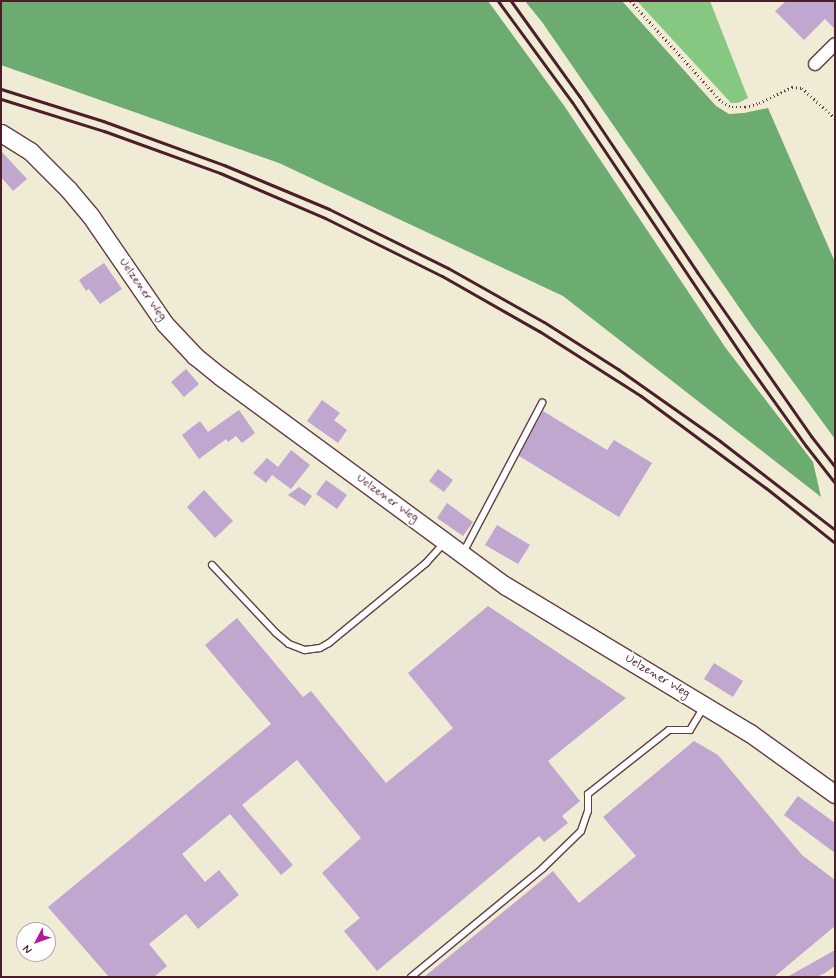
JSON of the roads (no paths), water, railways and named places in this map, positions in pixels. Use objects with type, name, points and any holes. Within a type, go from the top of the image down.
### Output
[{"type":"street","points":[[815,64],[835,44]]},
{"type":"street","name":"Uelzener Weg","points":[[1,133],[30,151],[68,189],[90,215],[164,324],[195,356],[506,586],[762,741],[835,793]]},
{"type":"lane","points":[[462,554],[542,403]]},
{"type":"lane","points":[[212,565],[276,633],[289,644],[305,650],[320,648],[329,642],[426,563],[445,542]]},
{"type":"lane","points":[[411,977],[543,868],[581,831],[588,811],[588,794],[669,730],[690,730],[705,706]]},
{"type":"railway","points":[[498,1],[572,102],[748,365],[806,446],[835,483]]},
{"type":"railway","points":[[511,1],[580,97],[697,272],[811,436],[835,467]]},
{"type":"railway","points":[[1,89],[103,121],[224,165],[329,209],[448,268],[544,322],[618,369],[720,441],[835,530]]},
{"type":"railway","points":[[1,99],[104,131],[220,173],[325,218],[442,276],[539,331],[641,396],[766,488],[835,543]]}]
